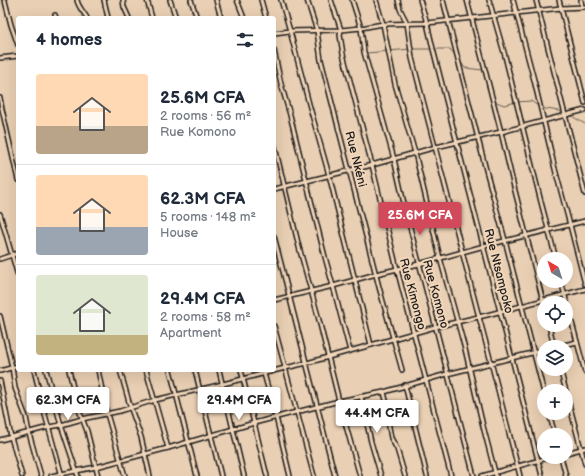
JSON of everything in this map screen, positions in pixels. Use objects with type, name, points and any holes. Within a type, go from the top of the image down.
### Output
[{"type":"street","points":[[4,0],[6,1],[11,25],[16,39]]},
{"type":"street","points":[[77,0],[78,5],[86,16]]},
{"type":"street","points":[[104,0],[108,16]]},
{"type":"street","points":[[123,0],[128,16]]},
{"type":"street","points":[[147,0],[151,16]]},
{"type":"street","points":[[170,0],[175,16]]},
{"type":"street","points":[[191,0],[196,16]]},
{"type":"street","points":[[216,0],[220,16]]},
{"type":"street","points":[[237,0],[243,16]]},
{"type":"street","points":[[261,0],[265,16]]},
{"type":"street","points":[[281,0],[329,176],[370,344]]},
{"type":"street","name":"Rue Nkéni","points":[[306,0],[317,31],[321,60],[402,370]]},
{"type":"street","name":"Rue Kimongo","points":[[331,0],[341,30],[340,35],[343,54],[451,476]]},
{"type":"street","name":"Rue Komono","points":[[352,0],[361,28],[364,52],[394,159],[419,264],[474,476]]},
{"type":"street","points":[[376,0],[383,24],[395,84],[415,153],[440,258],[458,322],[496,474]]},
{"type":"street","points":[[398,0],[400,9],[407,23],[412,58],[520,476]]},
{"type":"street","name":"Rue Ntsampoko","points":[[420,0],[428,23],[433,49],[537,453]]},
{"type":"street","points":[[444,0],[448,21],[542,384]]},
{"type":"street","points":[[467,0],[542,296]]},
{"type":"street","points":[[489,0],[505,56],[554,252]]},
{"type":"street","points":[[513,0],[585,284]]},
{"type":"street","points":[[536,0],[585,194]]},
{"type":"street","points":[[559,0],[585,103]]},
{"type":"street","points":[[276,33],[341,30],[383,24],[428,23],[561,8],[584,7],[580,0]]},
{"type":"street","points":[[0,58],[16,56]]},
{"type":"street","points":[[276,60],[350,351]]},
{"type":"street","points":[[0,98],[16,171]]},
{"type":"street","points":[[276,188],[585,110]]},
{"type":"street","points":[[276,151],[299,247],[360,476]]},
{"type":"street","points":[[0,214],[16,269]]},
{"type":"street","points":[[276,300],[419,264],[505,240],[585,221]]},
{"type":"street","points":[[276,244],[335,476]]},
{"type":"street","points":[[0,259],[16,254]]},
{"type":"street","points":[[563,288],[585,371]]},
{"type":"street","points":[[558,296],[585,289]]},
{"type":"street","points":[[276,370],[307,363],[370,344],[537,302]]},
{"type":"street","points":[[0,316],[12,367],[15,388],[26,417],[41,476]]},
{"type":"street","points":[[276,334],[314,476]]},
{"type":"street","points":[[573,343],[577,342]]},
{"type":"street","points":[[51,476],[96,467],[168,448],[254,422],[339,401],[384,392],[491,362],[537,351]]},
{"type":"street","points":[[0,371],[16,366]]},
{"type":"street","points":[[34,372],[62,475]]},
{"type":"street","points":[[47,372],[61,425],[78,476]]},
{"type":"street","points":[[69,372],[77,405],[90,440],[98,476]]},
{"type":"street","points":[[98,372],[107,414],[124,476]]},
{"type":"street","points":[[121,372],[141,437],[150,476]]},
{"type":"street","points":[[147,372],[168,448]]},
{"type":"street","points":[[171,372],[197,476]]},
{"type":"street","points":[[196,372],[221,476]]},
{"type":"street","points":[[219,372],[244,476]]},
{"type":"street","points":[[241,372],[267,476]]},
{"type":"street","points":[[0,440],[48,427],[131,409],[155,400],[243,379],[263,372],[276,417],[290,476]]},
{"type":"street","points":[[0,381],[11,437],[22,476]]},
{"type":"street","points":[[406,385],[427,476]]},
{"type":"street","points":[[384,392],[388,409],[391,438],[397,449],[405,476]]},
{"type":"street","points":[[361,396],[371,442],[381,476]]},
{"type":"street","points":[[573,415],[583,449],[585,464]]},
{"type":"street","points":[[573,451],[583,449]]},
{"type":"street","points":[[482,476],[496,474],[517,466],[537,461]]},
{"type":"street","name":"Rue Ntsampoko","points":[[540,464],[542,476]]},
{"type":"street","points":[[563,464],[566,476]]},
{"type":"waterway","points":[[367,53],[411,49],[450,49],[455,55]]},
{"type":"waterway","points":[[460,61],[465,68],[483,70],[485,78]]},
{"type":"waterway","points":[[494,101],[504,105],[516,102],[531,101],[538,106]]},
{"type":"waterway","points":[[541,108],[564,112]]},
{"type":"waterway","points":[[570,115],[585,124]]}]
